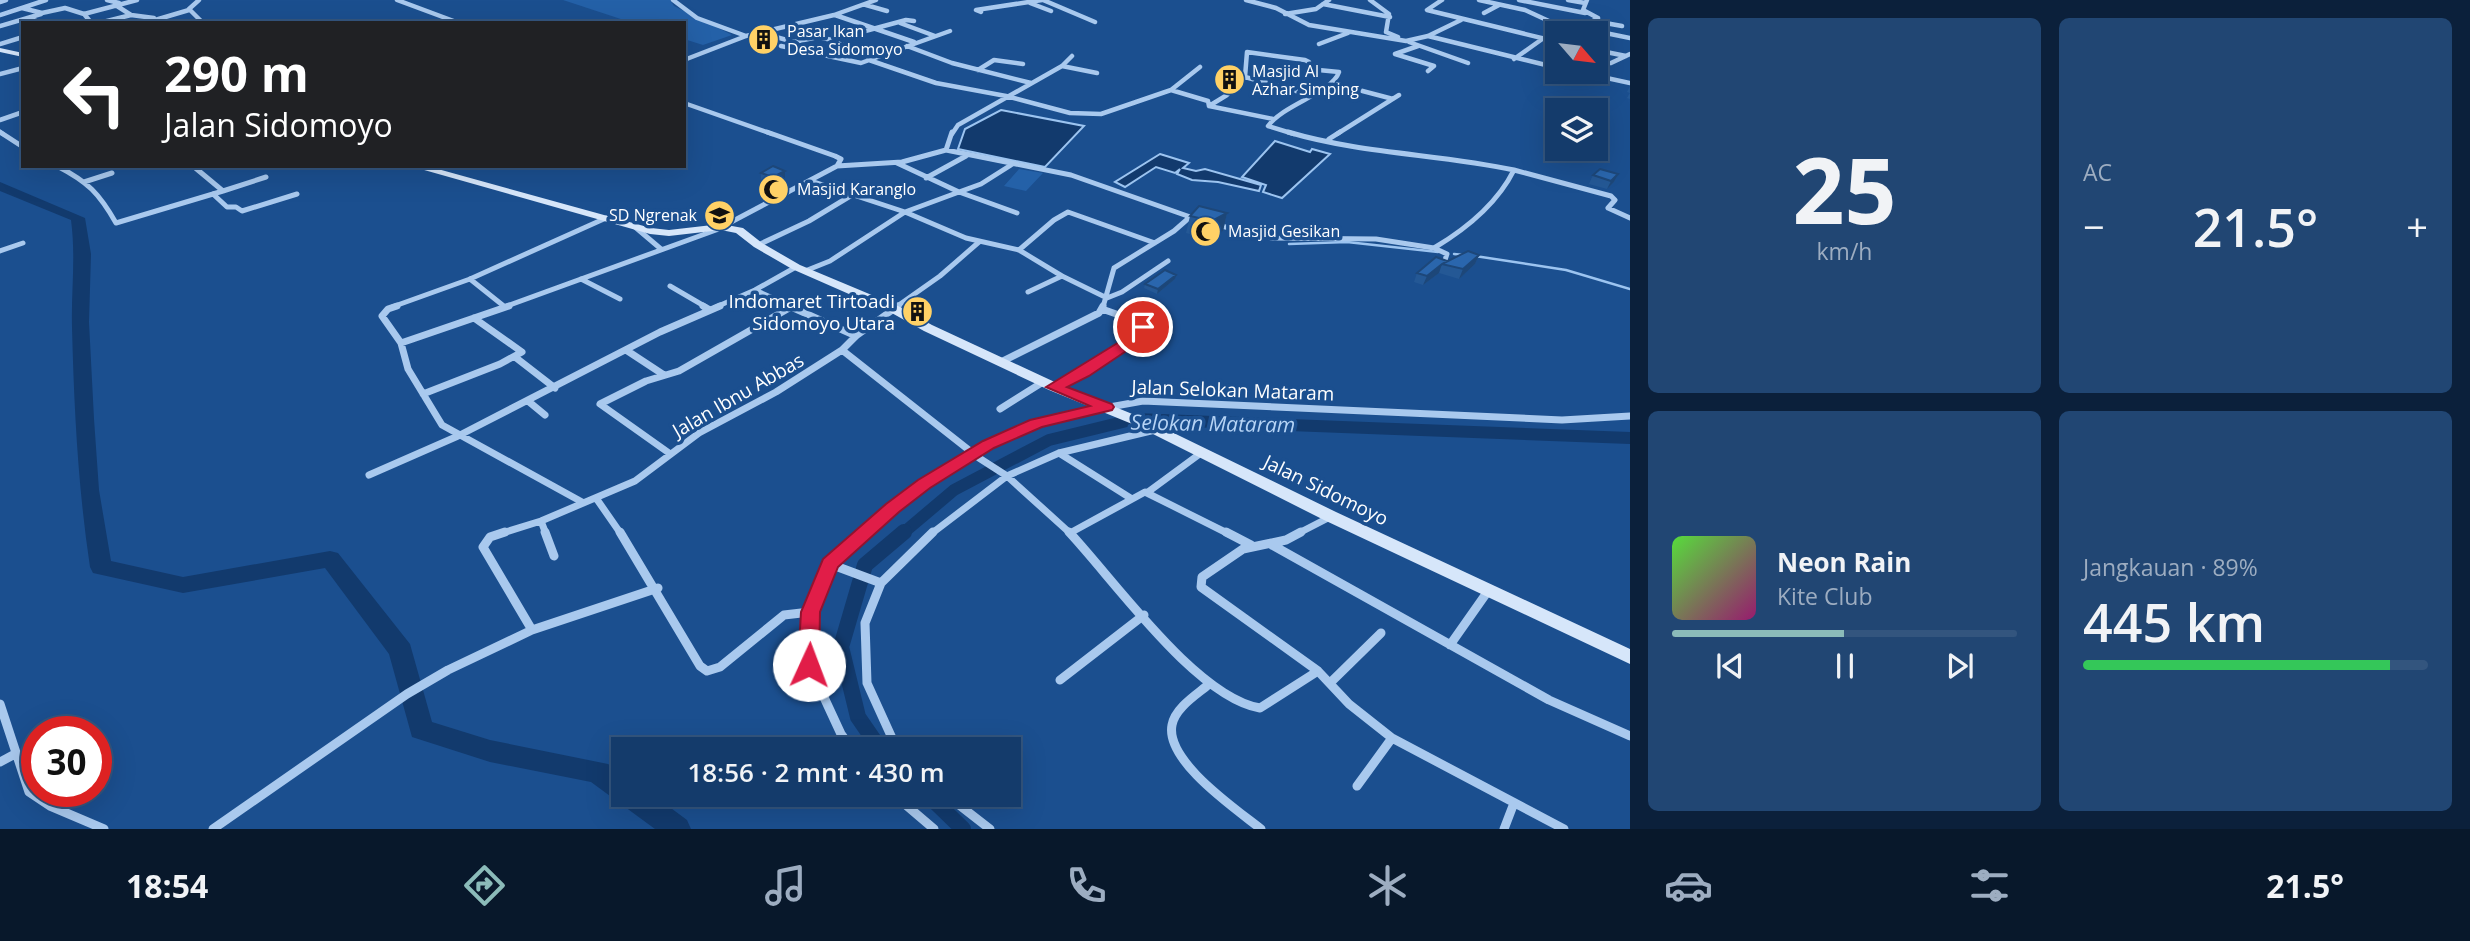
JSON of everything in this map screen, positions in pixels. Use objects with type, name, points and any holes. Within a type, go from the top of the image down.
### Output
[{"type":"main road","points":[[0,50],[21,54]]},
{"type":"main road","name":"Jalan Sidomoyo","points":[[422,168],[635,228],[669,233],[721,228],[739,230],[758,245],[801,269],[894,309],[928,328],[1049,384],[1149,427],[1330,516],[1630,657]]},
{"type":"street","points":[[0,2],[6,0]]},
{"type":"street","points":[[0,15],[46,0]]},
{"type":"street","points":[[107,0],[131,16]]},
{"type":"street","points":[[84,14],[138,0]]},
{"type":"street","points":[[152,21],[189,10],[199,0]]},
{"type":"street","points":[[397,0],[454,21]]},
{"type":"street","points":[[673,0],[688,12],[746,36]]},
{"type":"street","points":[[686,59],[758,32],[834,15],[876,0]]},
{"type":"street","points":[[981,12],[976,10],[1043,0],[1095,22]]},
{"type":"street","points":[[1246,0],[1276,8],[1309,25],[1410,40],[1428,36],[1461,20]]},
{"type":"street","points":[[1285,14],[1316,9],[1329,0]]},
{"type":"street","points":[[1370,0],[1390,17]]},
{"type":"street","points":[[1442,0],[1427,10],[1543,38]]},
{"type":"street","points":[[1479,0],[1533,13],[1549,21]]},
{"type":"street","points":[[1519,0],[1598,18],[1593,21]]},
{"type":"street","points":[[1568,0],[1586,2],[1585,13]]},
{"type":"street","points":[[1030,3],[1051,11]]},
{"type":"street","points":[[1323,4],[1390,17]]},
{"type":"street","points":[[866,5],[887,11]]},
{"type":"street","points":[[1484,13],[1500,5]]},
{"type":"street","points":[[22,8],[42,13]]},
{"type":"street","points":[[0,27],[65,8],[84,14],[91,21]]},
{"type":"street","points":[[999,8],[1006,11]]},
{"type":"street","points":[[189,10],[201,21]]},
{"type":"street","points":[[834,15],[914,42]]},
{"type":"street","points":[[108,21],[131,16],[158,19]]},
{"type":"street","points":[[1390,17],[1386,32],[1468,63]]},
{"type":"street","points":[[27,18],[36,21]]},
{"type":"street","points":[[832,40],[899,22],[914,21]]},
{"type":"street","points":[[899,22],[935,36]]},
{"type":"street","points":[[1608,24],[1622,26]]},
{"type":"street","points":[[0,27],[9,30]]},
{"type":"street","points":[[950,31],[914,42],[871,60],[858,63],[781,47],[818,37],[832,40],[871,60],[936,83],[1006,96],[1066,113],[1097,114],[1146,101],[1171,90],[1200,67]]},
{"type":"street","points":[[758,32],[792,42]]},
{"type":"street","points":[[1319,44],[1349,33]]},
{"type":"street","points":[[1608,34],[1630,38]]},
{"type":"street","points":[[1428,36],[1545,65]]},
{"type":"street","points":[[0,44],[21,38]]},
{"type":"street","points":[[1514,59],[1543,38]]},
{"type":"street","points":[[1418,45],[1395,54],[1434,66],[1428,71]]},
{"type":"street","points":[[828,57],[845,46]]},
{"type":"street","points":[[906,46],[978,70],[1031,83]]},
{"type":"street","points":[[1209,106],[1227,95],[1245,77],[1249,52],[1305,60],[1309,62],[1308,69],[1341,73],[1332,83],[1273,119],[1268,125],[1271,127],[1411,156],[1471,161],[1514,170],[1611,196],[1615,200],[1608,208],[1630,218]]},
{"type":"street","points":[[1608,52],[1628,55]]},
{"type":"street","points":[[1608,63],[1628,55]]},
{"type":"street","points":[[946,150],[955,127],[1062,66],[1073,56]]},
{"type":"street","points":[[1427,64],[1446,56]]},
{"type":"street","points":[[978,70],[994,60],[1023,64]]},
{"type":"street","points":[[1062,66],[1097,73]]},
{"type":"street","points":[[0,74],[21,69]]},
{"type":"street","points":[[1245,77],[1311,95]]},
{"type":"street","points":[[1608,78],[1630,83]]},
{"type":"street","points":[[1332,83],[1393,99]]},
{"type":"street","points":[[1171,90],[1208,101],[1209,106]]},
{"type":"street","points":[[1329,139],[1399,95]]},
{"type":"street","points":[[401,343],[721,228],[841,163],[841,159],[835,156],[686,104]]},
{"type":"street","points":[[1209,106],[1273,119]]},
{"type":"street","points":[[0,120],[21,113]]},
{"type":"street","points":[[0,132],[21,144]]},
{"type":"street","points":[[837,166],[917,159],[946,150],[1086,179],[1201,220]]},
{"type":"street","points":[[926,178],[966,156]]},
{"type":"street","points":[[895,162],[959,192],[1017,213]]},
{"type":"street","points":[[369,475],[458,436],[710,310],[801,269],[830,261],[905,212],[981,184],[1011,165]]},
{"type":"street","points":[[60,168],[84,182],[106,203],[116,223],[266,177]]},
{"type":"street","points":[[196,168],[223,191]]},
{"type":"street","points":[[1434,248],[1495,199],[1508,185],[1514,170]]},
{"type":"street","points":[[84,182],[112,173]]},
{"type":"street","points":[[811,181],[905,212],[948,232],[1018,250],[1107,298],[1122,292],[1168,261]]},
{"type":"street","points":[[213,194],[227,207],[236,207],[242,211],[297,194]]},
{"type":"street","points":[[758,245],[809,221],[852,195]]},
{"type":"street","points":[[1018,250],[1054,220],[1068,212],[1155,243]]},
{"type":"street","points":[[1001,362],[1092,317],[1102,309],[1107,298],[1114,268],[1190,217]]},
{"type":"street","points":[[582,502],[442,425],[408,369],[401,343],[382,316],[383,312],[470,279],[606,218]]},
{"type":"street","points":[[1211,223],[1272,238],[1376,239],[1434,248],[1447,254],[1444,264]]},
{"type":"street","points":[[635,228],[661,249]]},
{"type":"street","name":"Jalan Ibnu Abbas","points":[[532,630],[485,551],[484,542],[635,481],[669,453],[722,419],[808,373],[842,350],[856,336],[940,276],[979,242]]},
{"type":"street","points":[[0,251],[23,243]]},
{"type":"street","points":[[1028,292],[1062,276]]},
{"type":"street","points":[[470,279],[505,307]]},
{"type":"street","points":[[581,279],[620,299]]},
{"type":"street","points":[[670,286],[710,310]]},
{"type":"street","points":[[755,290],[856,336]]},
{"type":"street","points":[[669,453],[600,404],[664,375],[679,372],[790,307]]},
{"type":"street","points":[[1000,409],[1105,360],[1145,332],[1136,321],[1102,309]]},
{"type":"street","points":[[423,394],[522,352],[474,318]]},
{"type":"street","points":[[626,350],[664,375]]},
{"type":"street","points":[[842,350],[1007,477],[1070,533],[1187,665],[1208,685],[1251,706],[1261,708],[1318,671]]},
{"type":"street","points":[[515,357],[555,388]]},
{"type":"street","points":[[528,401],[545,415]]},
{"type":"street","name":"Jalan Selokan Mataram","points":[[843,737],[809,665],[810,612],[834,565],[892,508],[1004,436],[1036,424],[1143,401],[1562,420],[1630,416]]},
{"type":"street","points":[[892,737],[867,683],[864,656],[865,623],[881,583],[926,538],[1007,477],[1059,453],[1149,427]]},
{"type":"street","points":[[1059,453],[1132,499]]},
{"type":"street","points":[[1148,492],[1200,453]]},
{"type":"street","points":[[1070,533],[1142,492],[1148,492],[1251,545]]},
{"type":"street","points":[[596,498],[628,541],[658,588],[700,666],[707,671],[720,667],[784,615],[810,612]]},
{"type":"street","points":[[1330,516],[1272,545],[1251,545],[1237,552],[1202,577],[1201,587],[1318,671],[1349,704],[1392,738],[1564,829]]},
{"type":"street","points":[[541,521],[554,556]]},
{"type":"street","points":[[1272,545],[1549,700],[1630,736]]},
{"type":"street","points":[[834,565],[881,583]]},
{"type":"street","points":[[213,829],[407,694],[448,670],[532,630],[658,588]]},
{"type":"street","points":[[1450,645],[1488,591]]},
{"type":"street","points":[[1060,680],[1144,615]]},
{"type":"street","points":[[1330,683],[1381,633]]},
{"type":"street","points":[[1208,685],[1180,710],[1172,725],[1172,738],[1179,755],[1261,829]]},
{"type":"street","points":[[0,704],[29,792],[34,798],[104,829]]},
{"type":"street","points":[[1357,786],[1392,738]]},
{"type":"street","points":[[0,762],[15,754]]},
{"type":"street","points":[[1504,829],[1514,803]]},
{"type":"street","points":[[905,807],[931,826]]},
{"type":"street","points":[[961,807],[990,829]]},
{"type":"shaded area","points":[[563,0],[670,0],[674,6],[732,35],[703,45],[686,40],[686,21],[627,21]]},
{"type":"shaded area","points":[[1001,110],[1084,126],[1045,167],[958,149],[965,129]]},
{"type":"shaded area","points":[[1275,141],[1310,152],[1312,149],[1330,154],[1282,198],[1263,192],[1266,185],[1242,177]]},
{"type":"shaded area","points":[[1160,154],[1189,163],[1183,168],[1196,171],[1205,169],[1261,185],[1259,191],[1218,182],[1192,180],[1177,174],[1180,169],[1175,173],[1156,167],[1125,187],[1115,182]]},
{"type":"shaded area","points":[[1019,169],[1043,173],[1026,191],[1004,186]]},
{"type":"building","points":[[773,166],[785,171],[773,177],[761,173]]},
{"type":"building","points":[[1600,169],[1618,174],[1611,181],[1593,175]]},
{"type":"building","points":[[1199,206],[1227,213],[1212,221],[1190,216]]},
{"type":"building","points":[[1468,251],[1479,255],[1463,269],[1442,264]]},
{"type":"building","points":[[1436,257],[1447,261],[1427,276],[1417,273]]},
{"type":"building","points":[[1165,270],[1176,275],[1158,289],[1145,284]]},
{"type":"waterway","points":[[0,186],[78,218],[83,254],[80,322],[84,419],[89,490],[101,567],[183,585],[330,559],[401,651],[421,729],[490,751],[598,772],[611,781]]},
{"type":"waterway","points":[[1289,244],[1347,242],[1438,252]]},
{"type":"waterway","points":[[1454,254],[1464,255]]},
{"type":"waterway","points":[[1475,256],[1566,270],[1630,289]]},
{"type":"waterway","name":"Selokan Mataram","points":[[902,534],[954,490],[1049,440],[1135,419],[1630,438]]},
{"type":"waterway","name":"Selokan Mataram","points":[[872,737],[858,717],[841,647],[865,565],[904,532]]},
{"type":"waterway","points":[[647,807],[677,829]]},
{"type":"waterway","name":"Selokan Mataram","points":[[940,807],[963,829]]},
{"type":"place","name":"Pasar Ikan Desa Sidomoyo","points":[[764,40]]},
{"type":"place","name":"Masjid Al Azhar Simping","points":[[1229,80]]},
{"type":"place","name":"Masjid Karanglo","points":[[774,189]]},
{"type":"place","name":"SD Ngrenak","points":[[720,215]]},
{"type":"place","name":"Masjid Gesikan","points":[[1205,231]]},
{"type":"place","name":"Indomaret Tirtoadi Sidomoyo Utara","points":[[918,312]]},
{"type":"route","points":[[809,665],[810,612],[830,564],[892,508],[924,484],[989,444],[1036,424],[1106,407],[1054,387],[1083,373],[1140,337],[1145,332],[1143,327]]}]
